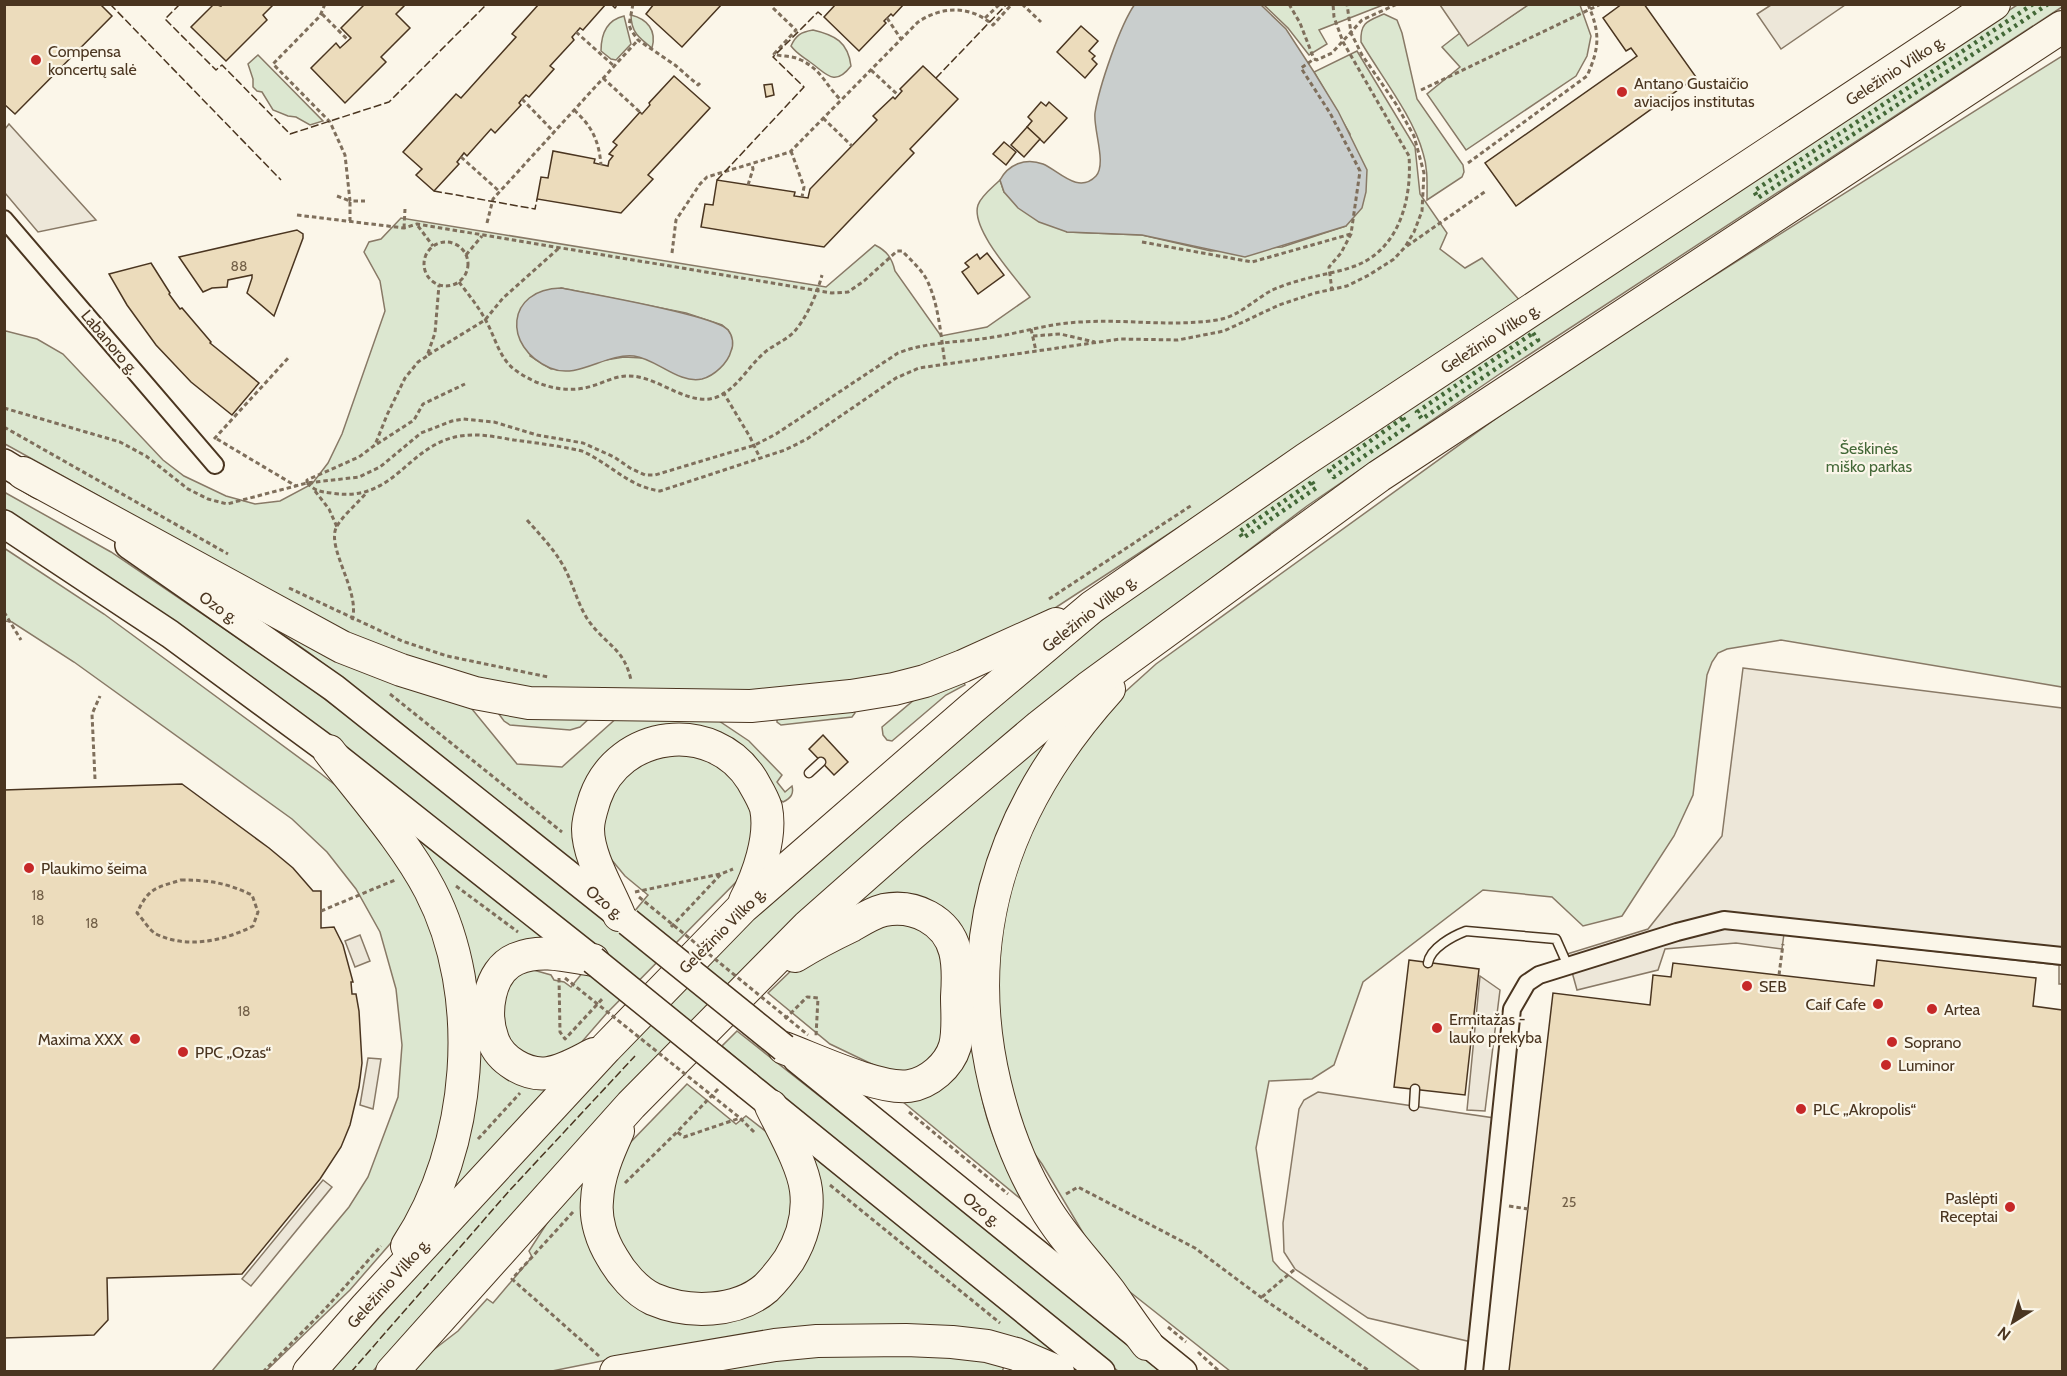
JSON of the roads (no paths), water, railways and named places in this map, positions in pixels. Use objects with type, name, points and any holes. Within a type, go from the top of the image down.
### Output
[{"type":"highway","name":"Geležinio Vilko g.","points":[[309,1371],[606,1048],[742,908],[970,709],[1092,607],[1316,453],[1994,4]]},
{"type":"highway","points":[[392,1371],[631,1106],[808,927],[928,820],[1040,726],[1379,476],[2062,27]]},
{"type":"highway","points":[[14,468],[347,633],[401,670],[475,693],[529,703],[752,706],[851,696],[894,689],[925,681],[963,666],[1092,607]]},
{"type":"highway","points":[[1147,1344],[1109,1292],[1071,1246],[1044,1206],[1025,1170],[999,1102],[987,1050],[981,993],[987,916],[1000,870],[1021,817],[1065,742],[1092,707],[1149,644]]},
{"type":"highway","points":[[630,907],[594,858],[588,829],[591,811],[599,788],[612,767],[630,753],[666,739],[689,740],[712,745],[733,758],[748,773],[766,807],[767,821],[763,856],[755,882],[742,908]]},
{"type":"highway","points":[[329,751],[417,868],[430,890],[455,955],[462,991],[465,1028],[460,1108],[449,1151],[420,1226],[367,1306]]},
{"type":"highway","points":[[758,978],[819,942],[881,911],[913,910],[922,913],[938,923],[948,936],[956,954],[958,976],[955,1047],[934,1076],[909,1086],[891,1086],[875,1082],[796,1041]]},
{"type":"highway","points":[[593,960],[546,953],[530,954],[514,960],[500,972],[492,985],[489,1025],[493,1042],[503,1056],[517,1067],[533,1073],[548,1073],[567,1067],[606,1048]]},
{"type":"highway","points":[[631,1106],[610,1149],[601,1176],[596,1202],[598,1223],[605,1246],[617,1266],[634,1285],[652,1298],[674,1306],[690,1308],[721,1307],[745,1301],[765,1289],[785,1266],[803,1231],[806,1212],[804,1179],[771,1106]]},
{"type":"highway","points":[[290,1371],[346,1330]]},
{"type":"highway","points":[[616,1371],[775,1345],[817,1341],[906,1340],[987,1346],[1016,1354],[1058,1371]]},
{"type":"main road","name":"Ozo g.","points":[[14,468],[185,582],[334,688],[630,907],[796,1041],[1147,1344],[1183,1371]]},
{"type":"main road","points":[[4,524],[170,634],[329,751],[593,960],[1101,1371]]},
{"type":"street","name":"Labanoro g.","points":[[4,219],[215,465]]},
{"type":"street","points":[[1474,1371],[1512,1010],[1527,983],[1539,975],[1724,920],[2062,957]]},
{"type":"lane","points":[[809,773],[821,762]]},
{"type":"lane","points":[[1428,963],[1429,957],[1435,951],[1454,936],[1466,931],[1556,939],[1568,966]]},
{"type":"lane","points":[[1414,1106],[1415,1089]]},
{"type":"place","name":"Compensa koncertų salė","points":[[36,60]]},
{"type":"place","name":"Antano Gustaičio aviacijos institutas","points":[[1622,92]]},
{"type":"place","name":"Plaukimo šeima","points":[[29,868]]},
{"type":"place","name":"SEB","points":[[1747,986]]},
{"type":"place","name":"Caif Cafe","points":[[1878,1004]]},
{"type":"place","name":"Artea","points":[[1932,1009]]},
{"type":"place","name":"Ermitažas - lauko prekyba","points":[[1437,1028]]},
{"type":"place","name":"Maxima XXX","points":[[135,1039]]},
{"type":"place","name":"Soprano","points":[[1892,1042]]},
{"type":"place","name":"PPC „Ozas“","points":[[183,1052]]},
{"type":"place","name":"Luminor","points":[[1886,1065]]},
{"type":"place","name":"PLC „Akropolis“","points":[[1801,1109]]},
{"type":"place","name":"Paslėpti Receptai","points":[[2010,1207]]},
{"type":"park label","name":"Šeškinės miško parkas","points":[[1869,457]]}]
